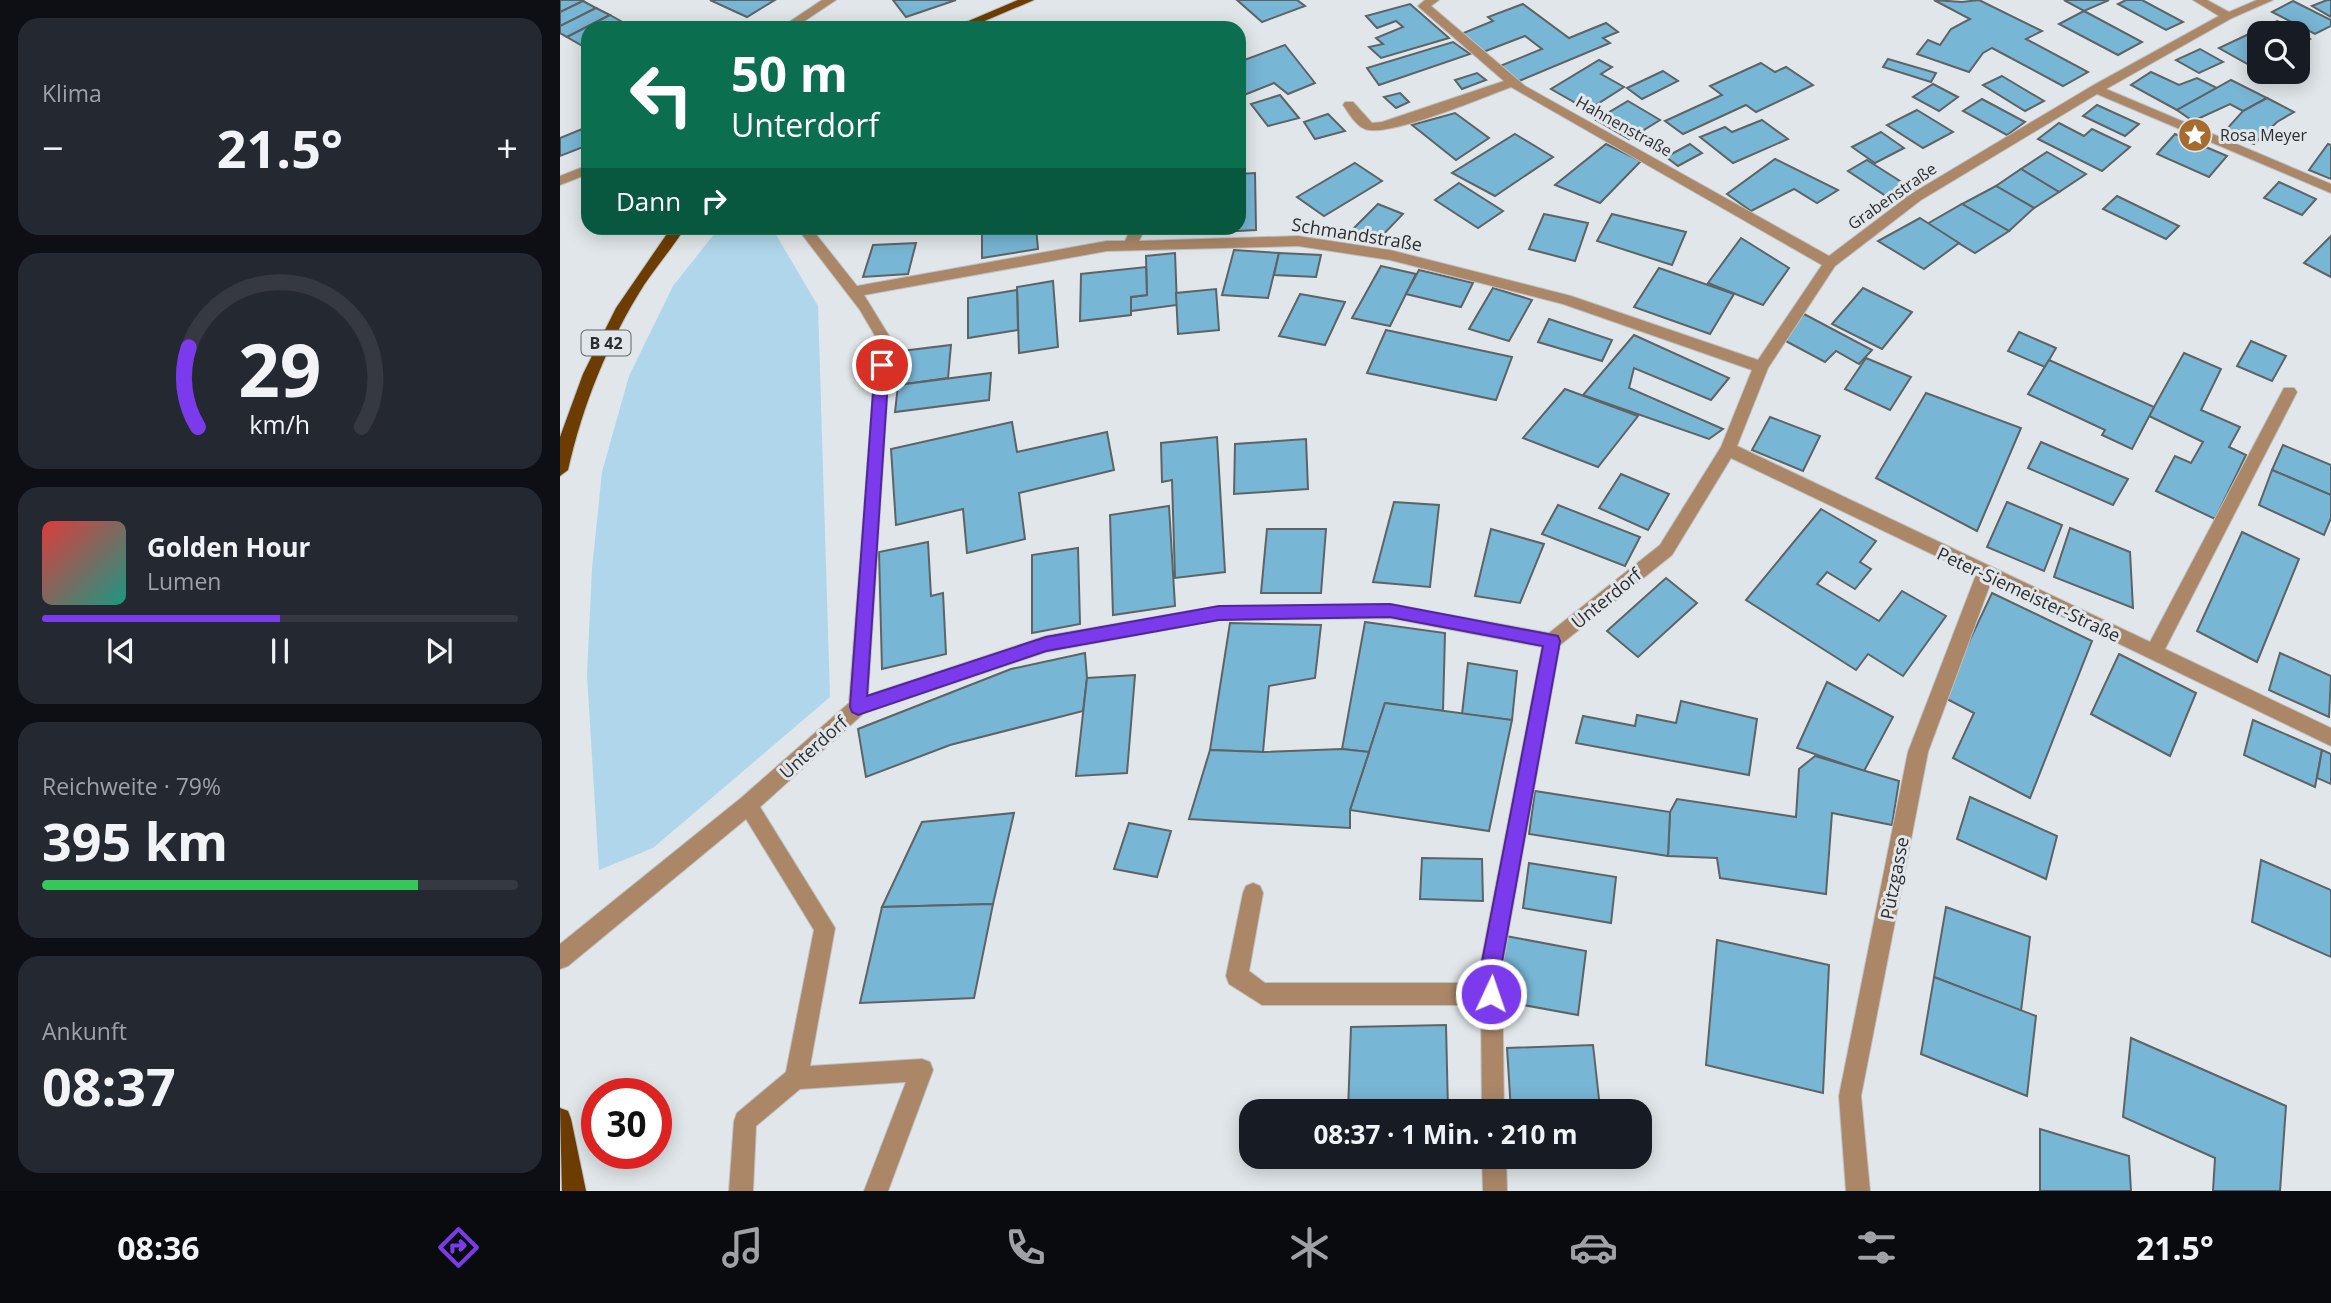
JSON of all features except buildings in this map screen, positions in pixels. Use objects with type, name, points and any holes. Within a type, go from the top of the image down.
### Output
[{"type":"main road","points":[[976,21],[1028,0]]},
{"type":"main road","name":"B 42","points":[[560,470],[569,436],[602,351],[646,270],[673,235]]},
{"type":"main road","points":[[560,1119],[573,1191]]},
{"type":"street","points":[[797,21],[830,0]]},
{"type":"street","name":"Hahnenstraße","points":[[1433,0],[1424,6],[1521,89],[1830,262]]},
{"type":"street","points":[[2199,0],[2228,16]]},
{"type":"street","name":"Grabenstraße","points":[[1667,550],[1728,449],[1761,367],[1830,262],[1916,197],[2096,89],[2228,16],[2267,0]]},
{"type":"street","points":[[1349,105],[1364,123],[1373,127],[1398,122],[1514,82]]},
{"type":"street","points":[[2096,89],[2331,189]]},
{"type":"street","points":[[560,181],[581,172]]},
{"type":"street","points":[[809,235],[866,307],[884,339],[858,707]]},
{"type":"street","points":[[1130,246],[1135,235]]},
{"type":"street","name":"Schmandstraße","points":[[852,292],[1107,246],[1298,242],[1390,255],[1566,300],[1761,367]]},
{"type":"street","points":[[2154,653],[2290,392]]},
{"type":"street","name":"Peter-Siemeister-Straße","points":[[1728,449],[2331,737]]},
{"type":"street","name":"Unterdorf","points":[[560,958],[748,805],[858,707],[1046,644],[1219,613],[1390,611],[1552,641],[1667,550]]},
{"type":"street","name":"Pützgasse","points":[[1858,1191],[1850,1096],[1918,752],[1985,574]]},
{"type":"street","points":[[1493,1099],[1491,967],[1552,641]]},
{"type":"street","points":[[748,805],[825,928],[796,1078]]},
{"type":"street","points":[[1253,893],[1237,976],[1262,994],[1491,994]]},
{"type":"street","points":[[741,1191],[745,1121],[796,1078],[922,1070],[876,1191]]},
{"type":"street","points":[[1494,1169],[1495,1191]]},
{"type":"shaded area","points":[[713,235],[776,235],[818,306],[830,697],[653,848],[599,870],[587,675],[592,569],[602,472],[629,376],[673,286]]},
{"type":"place","name":"Rosa Meyer","points":[[2195,135]]},
{"type":"route","points":[[882,365],[858,707],[1046,644],[1219,613],[1390,611],[1552,641],[1491,967],[1491,994]]}]
